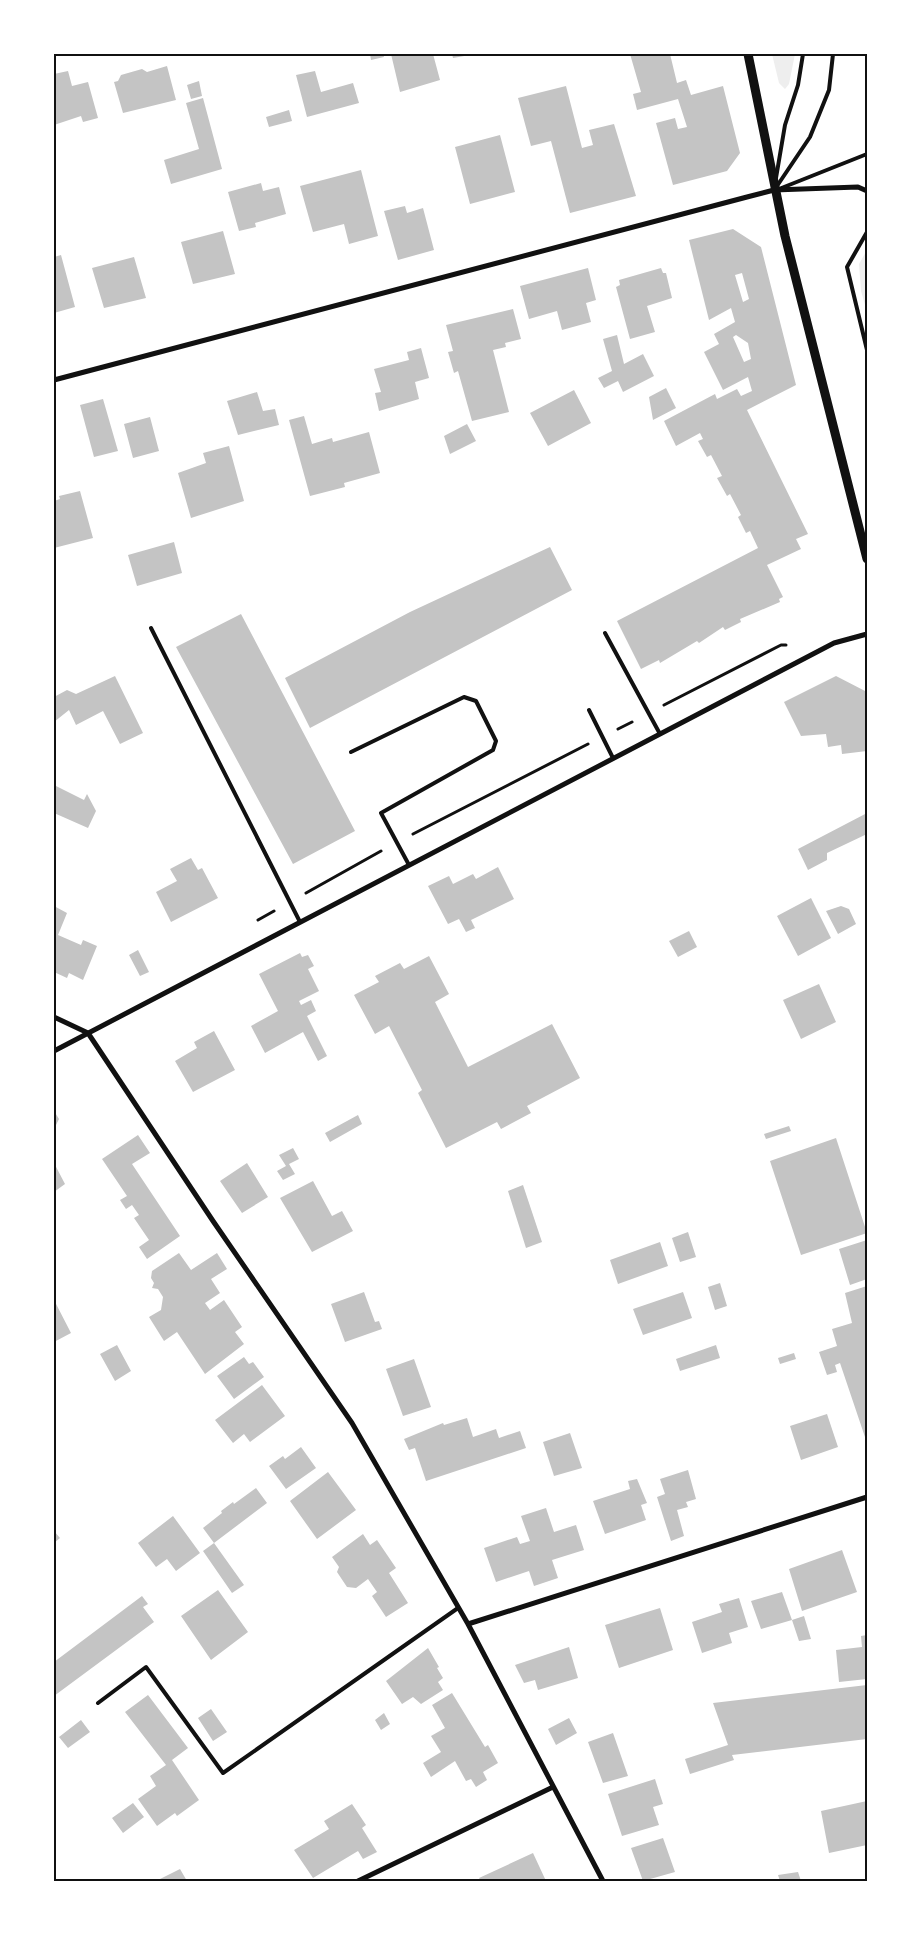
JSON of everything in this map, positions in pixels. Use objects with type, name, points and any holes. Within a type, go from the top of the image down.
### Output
[{"type":"street","points":[[748,54],[774,190],[867,559]]},
{"type":"street","points":[[54,380],[774,190],[858,187],[867,192]]},
{"type":"street","points":[[54,1051],[834,643],[867,634]]},
{"type":"street","points":[[54,1017],[88,1033],[213,1221],[352,1423],[468,1624],[603,1881]]},
{"type":"street","points":[[468,1624],[867,1497]]},
{"type":"street","points":[[358,1881],[553,1787]]},
{"type":"lane","points":[[774,190],[785,125],[798,85],[803,54]]},
{"type":"lane","points":[[774,190],[810,137],[830,90],[832,54]]},
{"type":"lane","points":[[774,190],[867,154]]},
{"type":"lane","points":[[867,232],[847,268],[867,350]]},
{"type":"lane","points":[[151,628],[300,922]]},
{"type":"lane","points":[[606,633],[660,734]]},
{"type":"lane","points":[[352,752],[464,697],[476,701],[496,741],[493,750],[381,813],[409,865]]},
{"type":"lane","points":[[589,710],[613,758]]},
{"type":"lane","points":[[98,1702],[146,1667],[223,1773],[458,1608]]},
{"type":"path","points":[[256,921],[396,843],[781,645],[790,645]]},
{"type":"shaded area","points":[[772,54],[795,54],[789,84],[785,89],[779,83]]},
{"type":"shaded area","points":[[867,250],[867,312],[861,291],[859,264]]},
{"type":"building","points":[[370,54],[383,54],[384,57],[371,60]]},
{"type":"building","points":[[391,54],[433,54],[440,80],[400,92]]},
{"type":"building","points":[[452,54],[470,54],[470,55],[453,58]]},
{"type":"building","points":[[630,54],[670,54],[677,83],[686,80],[691,95],[723,86],[740,153],[727,171],[673,185],[656,123],[675,118],[678,129],[687,127],[678,99],[637,110],[633,94],[641,92]]},
{"type":"building","points":[[167,66],[176,100],[123,113],[114,82],[118,81],[121,75],[142,69],[147,72]]},
{"type":"building","points":[[68,71],[72,86],[88,82],[98,118],[83,122],[81,116],[54,125],[54,74]]},
{"type":"building","points":[[315,71],[321,92],[353,83],[359,103],[307,117],[296,75]]},
{"type":"building","points":[[199,81],[202,96],[191,99],[187,85]]},
{"type":"building","points":[[566,86],[582,148],[593,145],[589,130],[614,124],[636,196],[570,213],[551,141],[531,146],[518,98]]},
{"type":"building","points":[[203,98],[222,169],[171,184],[164,160],[199,149],[186,103]]},
{"type":"building","points":[[289,110],[292,121],[269,127],[266,117]]},
{"type":"building","points":[[500,135],[515,192],[470,204],[455,147]]},
{"type":"building","points":[[361,170],[378,236],[349,244],[344,224],[313,232],[300,186]]},
{"type":"building","points":[[261,183],[263,191],[279,187],[286,214],[255,223],[256,227],[239,231],[228,192]]},
{"type":"building","points":[[405,206],[407,213],[423,208],[434,250],[398,260],[384,211]]},
{"type":"building","points":[[733,229],[761,247],[796,385],[747,410],[808,534],[796,539],[801,549],[767,565],[783,597],[779,599],[780,602],[740,619],[741,622],[725,630],[723,627],[699,643],[697,641],[660,663],[659,660],[641,669],[617,621],[758,548],[750,531],[746,533],[738,517],[741,515],[730,494],[727,496],[717,478],[722,476],[711,455],[707,457],[698,441],[703,439],[700,433],[676,446],[664,421],[715,394],[717,399],[737,389],[741,396],[752,391],[748,377],[723,390],[704,352],[719,344],[714,334],[735,322],[731,308],[709,320],[689,240]],"holes":[[[742,273],[749,299],[743,302],[735,275]],[[736,335],[748,343],[751,359],[744,362],[733,337]]]},
{"type":"building","points":[[223,231],[235,274],[193,284],[181,242]]},
{"type":"building","points":[[61,255],[75,307],[54,313],[54,257]]},
{"type":"building","points":[[134,257],[146,298],[104,308],[92,268]]},
{"type":"building","points":[[588,268],[596,300],[586,303],[591,322],[562,330],[557,311],[529,319],[520,286]]},
{"type":"building","points":[[661,268],[663,273],[666,273],[672,298],[647,306],[655,332],[630,339],[616,287],[620,285],[619,280]]},
{"type":"building","points":[[513,309],[521,339],[505,343],[506,347],[493,350],[509,412],[472,421],[458,371],[454,373],[448,352],[453,351],[446,325]]},
{"type":"building","points":[[617,335],[624,364],[643,354],[654,376],[623,392],[618,381],[604,388],[598,378],[612,371],[603,339]]},
{"type":"building","points":[[421,348],[429,378],[415,382],[419,399],[379,411],[375,393],[381,392],[374,369],[409,360],[407,352]]},
{"type":"building","points":[[666,388],[676,408],[653,420],[649,397]]},
{"type":"building","points":[[574,390],[591,423],[548,446],[530,413]]},
{"type":"building","points":[[257,392],[263,411],[275,409],[279,425],[238,435],[227,401]]},
{"type":"building","points":[[103,399],[118,451],[94,457],[80,405]]},
{"type":"building","points":[[304,416],[312,444],[332,438],[333,442],[369,432],[380,473],[344,483],[345,487],[310,496],[289,420]]},
{"type":"building","points":[[150,417],[159,451],[133,458],[124,424]]},
{"type":"building","points":[[467,424],[476,441],[450,454],[444,436]]},
{"type":"building","points":[[229,446],[244,501],[191,518],[178,473],[206,463],[203,453]]},
{"type":"building","points":[[80,491],[93,538],[54,548],[54,501],[60,499],[59,496]]},
{"type":"building","points":[[174,542],[182,573],[137,586],[128,555]]},
{"type":"building","points":[[550,547],[572,590],[310,728],[285,678],[410,612]]},
{"type":"building","points":[[241,614],[355,831],[293,864],[176,647]]},
{"type":"building","points":[[115,676],[143,733],[120,744],[103,711],[76,725],[69,710],[54,722],[54,697],[67,690],[76,694]]},
{"type":"building","points":[[836,676],[867,692],[867,751],[842,754],[841,745],[828,747],[826,734],[801,736],[784,702]]},
{"type":"building","points":[[54,785],[84,800],[87,794],[96,811],[88,828],[54,813]]},
{"type":"building","points":[[867,813],[867,834],[827,853],[827,860],[808,870],[798,849]]},
{"type":"building","points":[[191,858],[198,870],[202,868],[218,898],[171,922],[156,892],[177,881],[170,869]]},
{"type":"building","points":[[498,867],[514,899],[471,920],[475,928],[466,932],[459,919],[448,924],[428,886],[449,876],[453,884],[473,874],[476,879]]},
{"type":"building","points":[[811,898],[831,938],[798,956],[777,916]]},
{"type":"building","points":[[54,906],[67,913],[58,935],[81,945],[83,940],[97,946],[83,980],[69,973],[67,978],[54,972]]},
{"type":"building","points":[[841,906],[849,909],[856,924],[838,934],[826,911]]},
{"type":"building","points":[[689,931],[697,947],[678,957],[669,941]]},
{"type":"building","points":[[138,950],[149,972],[140,976],[129,955]]},
{"type":"building","points":[[300,953],[302,957],[308,955],[314,966],[308,969],[319,991],[299,1001],[301,1005],[311,1000],[316,1011],[307,1016],[327,1056],[318,1061],[303,1032],[265,1053],[251,1026],[278,1011],[259,974]]},
{"type":"building","points":[[429,956],[449,994],[435,1002],[468,1067],[552,1024],[580,1078],[527,1106],[531,1113],[501,1129],[497,1122],[446,1148],[418,1093],[422,1090],[389,1026],[375,1034],[354,995],[379,982],[375,976],[400,963],[404,969]]},
{"type":"building","points":[[819,984],[836,1022],[801,1039],[783,1000]]},
{"type":"building","points":[[214,1031],[235,1070],[193,1092],[175,1061],[197,1048],[194,1042]]},
{"type":"building","points":[[54,1111],[59,1119],[54,1129]]},
{"type":"building","points":[[358,1115],[362,1124],[330,1142],[325,1133]]},
{"type":"building","points":[[789,1126],[791,1131],[766,1139],[764,1134]]},
{"type":"building","points":[[138,1135],[150,1153],[132,1164],[180,1236],[147,1259],[139,1247],[149,1240],[134,1218],[139,1215],[132,1205],[126,1209],[120,1200],[127,1196],[102,1159]]},
{"type":"building","points":[[836,1138],[867,1233],[801,1255],[770,1161]]},
{"type":"building","points":[[293,1148],[299,1159],[289,1164],[295,1174],[283,1180],[277,1171],[286,1166],[279,1155]]},
{"type":"building","points":[[54,1163],[65,1184],[54,1192]]},
{"type":"building","points":[[247,1163],[268,1197],[242,1213],[220,1181]]},
{"type":"building","points":[[313,1181],[332,1216],[342,1211],[353,1231],[312,1252],[280,1198]]},
{"type":"building","points":[[523,1185],[542,1242],[526,1248],[508,1191]]},
{"type":"building","points":[[688,1232],[696,1257],[680,1262],[672,1238]]},
{"type":"building","points":[[867,1240],[867,1279],[850,1285],[839,1249]]},
{"type":"building","points":[[660,1242],[668,1266],[618,1284],[610,1260]]},
{"type":"building","points":[[179,1253],[191,1270],[217,1253],[227,1269],[211,1279],[220,1293],[205,1303],[210,1310],[224,1300],[242,1327],[235,1332],[244,1344],[205,1374],[177,1332],[164,1341],[149,1317],[161,1310],[163,1297],[158,1289],[152,1288],[154,1283],[151,1278],[152,1271]]},
{"type":"building","points":[[720,1283],[727,1306],[715,1310],[708,1287]]},
{"type":"building","points":[[867,1286],[867,1443],[840,1363],[835,1365],[837,1372],[827,1375],[819,1352],[837,1346],[832,1329],[852,1323],[845,1293]]},
{"type":"building","points":[[364,1292],[375,1322],[379,1321],[382,1329],[345,1342],[331,1304]]},
{"type":"building","points":[[683,1292],[692,1318],[643,1335],[633,1309]]},
{"type":"building","points":[[54,1300],[71,1333],[54,1342]]},
{"type":"building","points":[[117,1345],[131,1371],[115,1381],[100,1354]]},
{"type":"building","points":[[716,1345],[720,1358],[680,1371],[676,1359]]},
{"type":"building","points":[[794,1353],[796,1359],[780,1364],[778,1358]]},
{"type":"building","points":[[244,1357],[249,1364],[253,1362],[264,1377],[234,1399],[217,1376]]},
{"type":"building","points":[[414,1359],[431,1407],[403,1416],[386,1369]]},
{"type":"building","points":[[262,1385],[285,1416],[250,1442],[244,1434],[233,1443],[215,1420]]},
{"type":"building","points":[[827,1414],[838,1447],[801,1460],[790,1426]]},
{"type":"building","points":[[467,1418],[473,1437],[496,1429],[499,1438],[520,1431],[526,1448],[426,1481],[415,1448],[409,1450],[404,1439],[443,1423],[444,1425]]},
{"type":"building","points":[[570,1433],[582,1468],[554,1476],[543,1442]]},
{"type":"building","points":[[301,1447],[316,1468],[286,1489],[269,1466],[283,1456],[285,1459]]},
{"type":"building","points":[[688,1470],[696,1499],[686,1502],[688,1507],[677,1510],[684,1536],[671,1541],[657,1497],[665,1494],[660,1479]]},
{"type":"building","points":[[328,1472],[356,1510],[317,1539],[290,1501]]},
{"type":"building","points":[[637,1479],[647,1503],[641,1505],[646,1520],[605,1534],[593,1501],[630,1489],[628,1481]]},
{"type":"building","points":[[256,1488],[267,1503],[214,1543],[203,1528],[222,1513],[221,1511]]},
{"type":"building","points":[[546,1508],[554,1532],[576,1525],[584,1550],[552,1560],[558,1578],[534,1586],[529,1571],[496,1582],[484,1548],[517,1537],[520,1544],[530,1541],[521,1516]]},
{"type":"building","points":[[173,1516],[200,1553],[176,1571],[167,1559],[156,1567],[138,1543]]},
{"type":"building","points":[[54,1531],[60,1538],[54,1543]]},
{"type":"building","points":[[363,1534],[370,1545],[377,1540],[396,1568],[389,1573],[408,1603],[386,1617],[372,1596],[377,1592],[368,1579],[356,1588],[347,1587],[337,1572],[339,1567],[332,1557]]},
{"type":"building","points":[[214,1543],[244,1585],[232,1593],[203,1551]]},
{"type":"building","points":[[842,1550],[857,1592],[802,1611],[789,1569]]},
{"type":"building","points":[[218,1590],[248,1632],[211,1660],[181,1616]]},
{"type":"building","points":[[782,1592],[792,1620],[761,1629],[751,1601]]},
{"type":"building","points":[[142,1596],[148,1604],[143,1607],[154,1622],[54,1696],[54,1662]]},
{"type":"building","points":[[739,1598],[748,1627],[729,1633],[732,1643],[702,1653],[692,1622],[722,1612],[719,1604]]},
{"type":"building","points":[[660,1608],[673,1650],[619,1668],[605,1625]]},
{"type":"building","points":[[804,1616],[811,1639],[799,1641],[792,1620]]},
{"type":"building","points":[[867,1635],[867,1679],[839,1682],[836,1650],[862,1647],[861,1636]]},
{"type":"building","points":[[569,1647],[578,1678],[538,1690],[535,1680],[524,1683],[515,1665]]},
{"type":"building","points":[[428,1648],[443,1678],[438,1682],[443,1690],[421,1704],[413,1697],[402,1704],[386,1681]]},
{"type":"building","points":[[867,1685],[867,1739],[732,1755],[734,1760],[690,1774],[685,1759],[728,1745],[713,1703]]},
{"type":"building","points":[[452,1693],[485,1747],[488,1745],[498,1763],[483,1772],[487,1780],[476,1787],[471,1779],[466,1781],[455,1761],[431,1777],[423,1763],[441,1752],[431,1736],[445,1728],[432,1705]]},
{"type":"building","points":[[148,1695],[188,1748],[172,1760],[199,1800],[177,1816],[175,1813],[157,1826],[138,1799],[156,1786],[150,1776],[166,1765],[125,1712]]},
{"type":"building","points":[[211,1709],[227,1732],[213,1741],[198,1718]]},
{"type":"building","points":[[384,1713],[390,1724],[381,1730],[375,1720]]},
{"type":"building","points":[[569,1718],[577,1733],[556,1745],[548,1729]]},
{"type":"building","points":[[81,1720],[90,1732],[68,1748],[59,1737]]},
{"type":"building","points":[[613,1733],[628,1776],[603,1783],[588,1742]]},
{"type":"building","points":[[655,1779],[663,1804],[653,1807],[659,1825],[622,1836],[608,1794]]},
{"type":"building","points":[[867,1801],[867,1845],[829,1853],[821,1811]]},
{"type":"building","points":[[133,1803],[144,1817],[123,1833],[112,1818]]},
{"type":"building","points":[[352,1804],[366,1825],[362,1828],[377,1852],[363,1859],[358,1851],[313,1878],[294,1850],[329,1829],[324,1821]]},
{"type":"building","points":[[663,1838],[675,1872],[643,1881],[631,1848]]},
{"type":"building","points":[[533,1853],[546,1881],[481,1881],[479,1878]]},
{"type":"building","points":[[180,1869],[187,1881],[156,1881]]},
{"type":"building","points":[[798,1872],[801,1881],[780,1881],[778,1875]]}]
